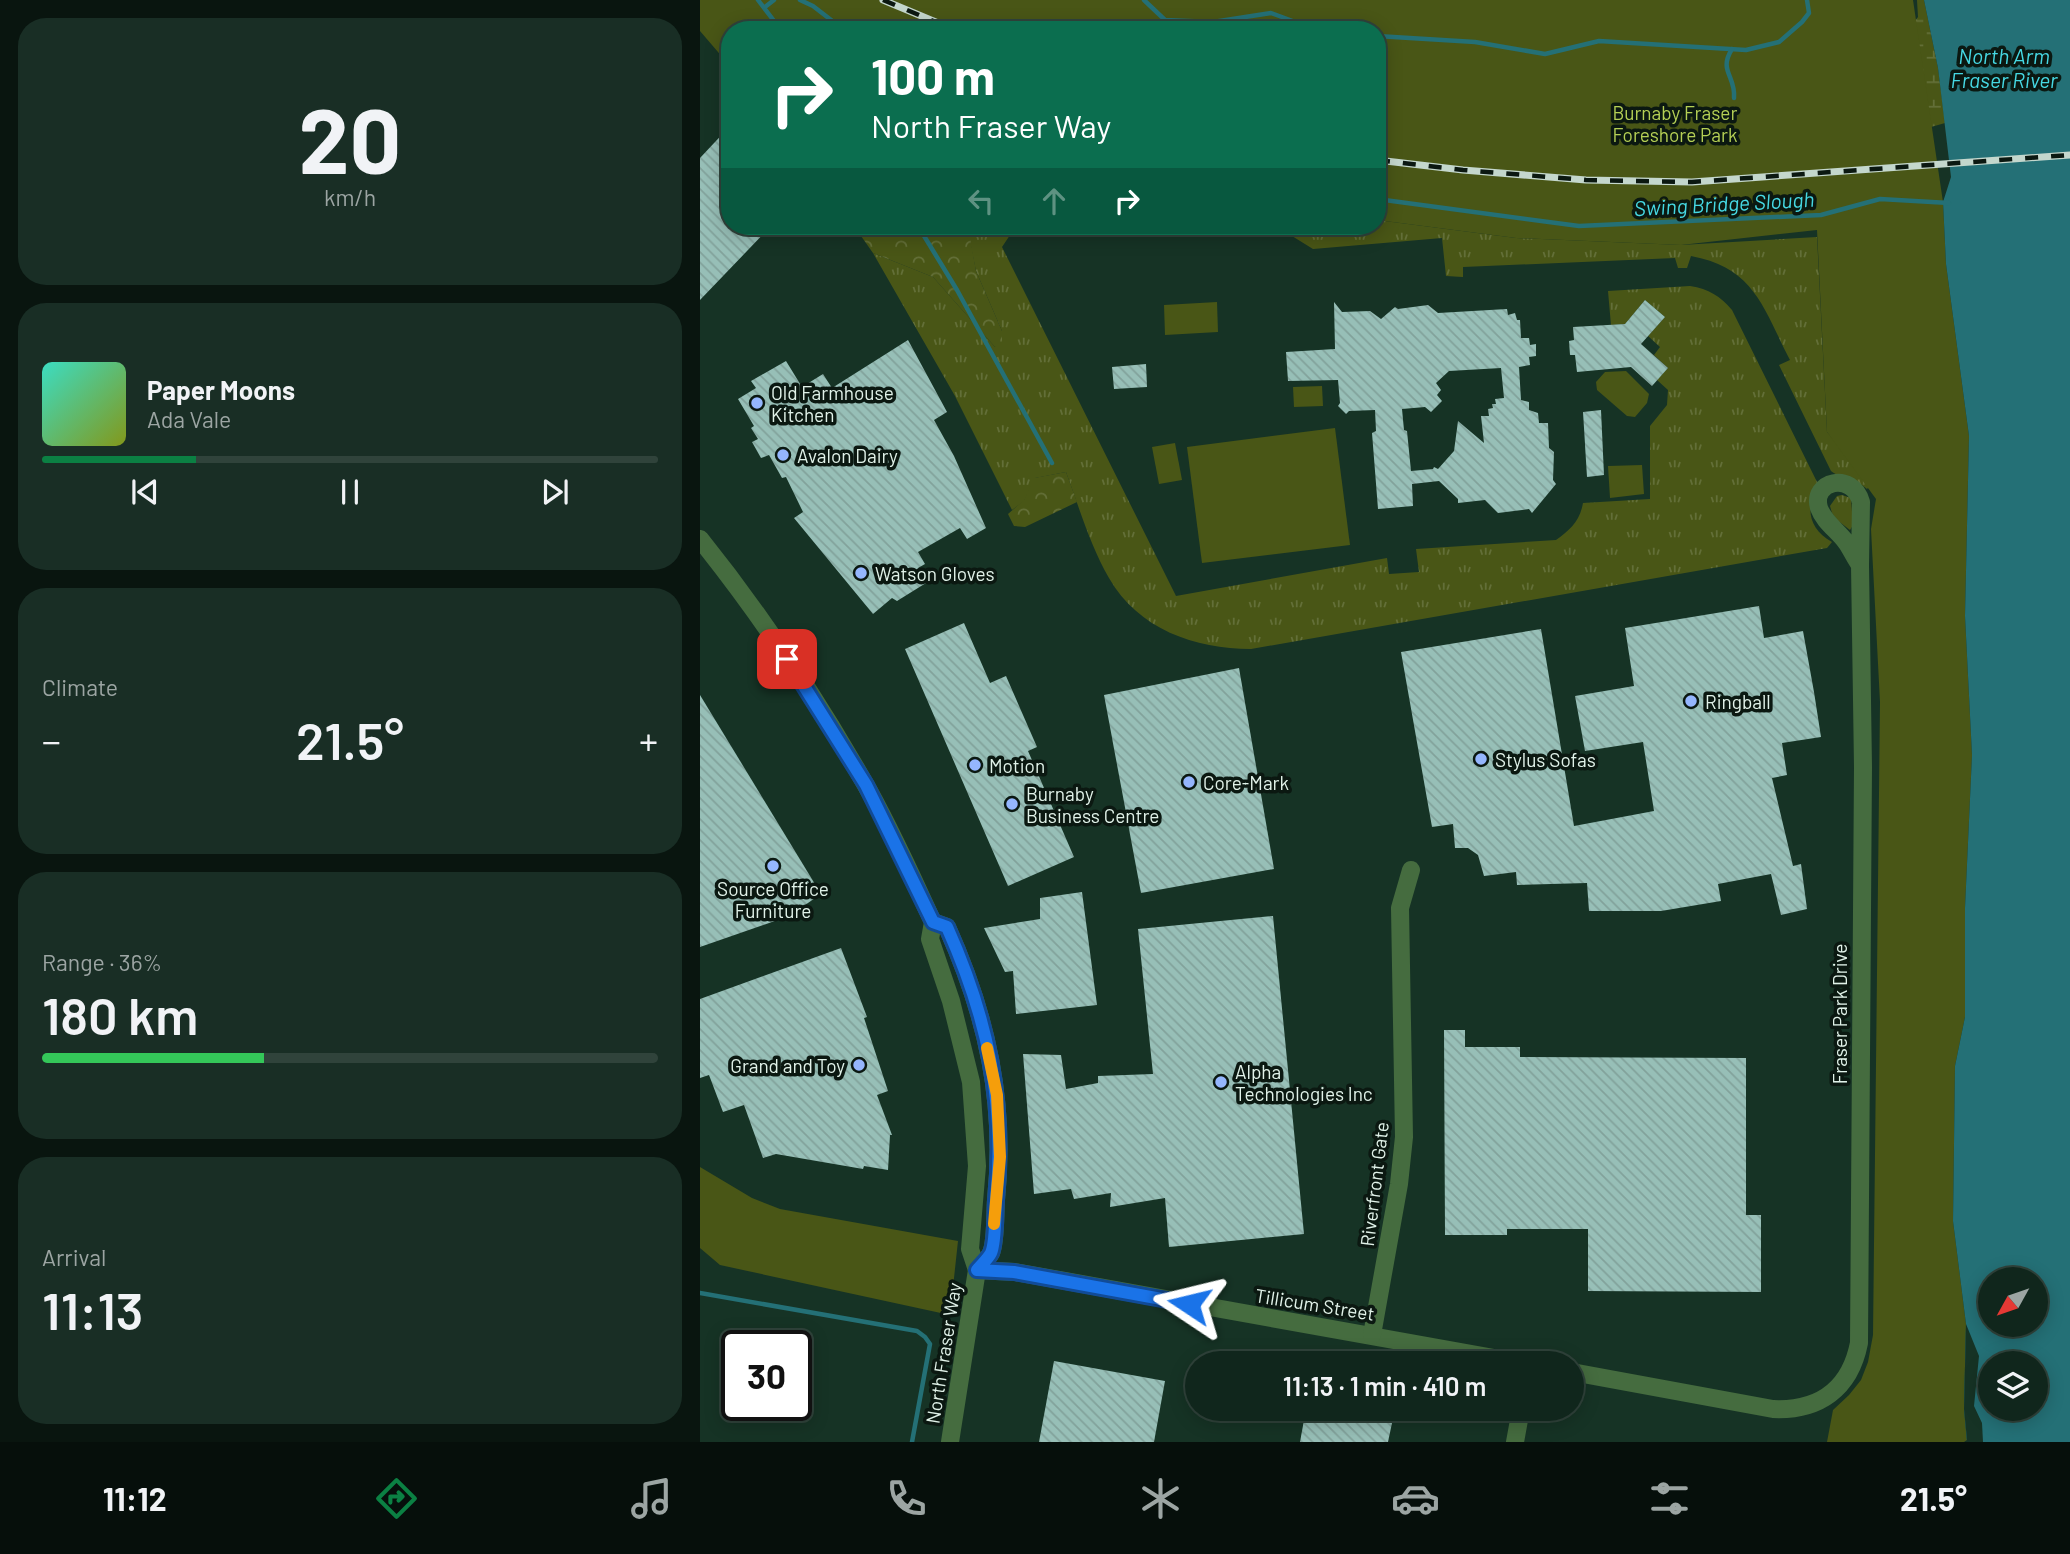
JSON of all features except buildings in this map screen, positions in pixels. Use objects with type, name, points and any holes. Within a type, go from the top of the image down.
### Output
[{"type":"street","name":"North Fraser Way","points":[[700,539],[729,576],[828,721],[866,785],[933,922],[930,939],[951,1001],[971,1082],[977,1166],[970,1248],[977,1270],[950,1442]]},
{"type":"street","name":"Fraser Park Drive","points":[[1584,1374],[1773,1409],[1793,1409],[1822,1400],[1849,1373],[1858,1343],[1863,767],[1860,565]]},
{"type":"street","name":"Riverfront Gate","points":[[1372,1335],[1399,1184],[1404,1137],[1400,908],[1411,870]]},
{"type":"street","name":"North Fraser Way","points":[[933,922],[947,927],[960,955],[982,1024],[997,1095],[1000,1157],[992,1252],[977,1270]]},
{"type":"street","name":"Tillicum Street","points":[[977,1270],[1014,1272],[1458,1351]]},
{"type":"street","points":[[1515,1442],[1519,1421]]},
{"type":"green space","name":"Burnaby Fraser Foreshore Park","points":[[700,0],[1913,0],[1943,202],[1946,264],[1969,436],[1965,616],[1972,755],[1965,908],[1965,1017],[1955,1066],[1953,1221],[1966,1324],[1964,1409],[1967,1442],[1827,1442],[1833,1410],[1861,1380],[1868,1362],[1873,1335],[1880,702],[1871,529],[1876,499],[1827,432],[1817,230],[1681,245],[1516,238],[1386,221],[1386,21],[721,21],[721,56],[700,31]]},
{"type":"green space","points":[[1917,0],[1924,0],[1938,68],[1945,123],[1931,127],[1909,30],[1918,17]]},
{"type":"green space","points":[[1386,221],[1516,238],[1681,245],[1817,237],[1827,432],[1871,484],[1867,489],[1831,471],[1779,365],[1790,360],[1764,307],[1743,280],[1713,262],[1691,256],[1687,268],[1678,268],[1675,258],[1463,267],[1463,277],[1446,276],[1442,238],[1313,249],[1292,236],[1386,235]]},
{"type":"green space","points":[[860,235],[970,235],[976,271],[1002,331],[1002,343],[995,347],[933,277],[873,253]]},
{"type":"green space","points":[[969,235],[1010,235],[1002,247],[1176,596],[1387,558],[1389,574],[1419,572],[1416,549],[1556,540],[1574,524],[1583,503],[1650,499],[1650,426],[1667,405],[1668,390],[1657,380],[1668,368],[1654,355],[1660,347],[1648,336],[1665,317],[1645,300],[1625,324],[1611,325],[1608,291],[1690,286],[1714,294],[1732,310],[1818,484],[1811,501],[1811,517],[1818,530],[1832,542],[1827,548],[1251,649],[1189,640],[1152,623],[1121,596],[1096,552],[1066,472],[1035,478],[1024,501],[1012,510],[955,396],[873,253],[933,277],[995,347],[1002,331],[976,271]]},
{"type":"green space","points":[[1217,302],[1218,332],[1165,335],[1164,305]]},
{"type":"green space","points":[[1626,371],[1649,394],[1647,403],[1635,417],[1627,416],[1597,390],[1596,382],[1605,372]]},
{"type":"green space","points":[[1322,386],[1323,406],[1294,407],[1293,387]]},
{"type":"green space","points":[[1335,428],[1350,545],[1202,563],[1187,447]]},
{"type":"green space","points":[[1175,443],[1182,480],[1159,484],[1152,447]]},
{"type":"green space","points":[[1642,465],[1644,494],[1610,498],[1608,466]]},
{"type":"green space","points":[[1066,472],[1077,502],[1025,527],[1014,526],[1008,514],[1024,500],[1034,478]]},
{"type":"green space","points":[[1837,496],[1851,498],[1853,525],[1850,530],[1837,520],[1830,506]]},
{"type":"green space","points":[[700,1167],[752,1198],[780,1209],[958,1241],[950,1315],[720,1265],[700,1248]]},
{"type":"water","name":"North Arm Fraser River","points":[[1924,0],[2070,0],[2070,1442],[1967,1442],[1964,1409],[1966,1324],[1953,1221],[1955,1066],[1965,1017],[1965,908],[1972,755],[1965,616],[1969,436],[1946,264],[1943,202],[1951,177],[1938,68]]},
{"type":"pier","points":[[1966,1324],[1978,1354],[1974,1406],[1978,1421],[1982,1423],[1983,1442],[1964,1442],[1967,1440],[1964,1409]]},
{"type":"waterway","points":[[758,0],[774,21]]},
{"type":"waterway","name":"Swing Bridge Slough","points":[[765,7],[774,0]]},
{"type":"waterway","name":"Swing Bridge Slough","points":[[800,0],[832,21]]},
{"type":"waterway","points":[[1144,0],[1165,20],[1189,21]]},
{"type":"waterway","points":[[1386,37],[1475,42],[1545,54],[1599,41],[1746,50],[1779,42],[1809,13],[1807,0]]},
{"type":"waterway","points":[[1219,21],[1271,13],[1293,21]]},
{"type":"waterway","points":[[1732,49],[1727,68],[1733,84],[1734,98]]},
{"type":"waterway","name":"Swing Bridge Slough","points":[[1386,200],[1579,226],[1821,215],[1880,199],[1949,203]]},
{"type":"waterway","points":[[923,235],[957,290],[1052,463]]},
{"type":"waterway","points":[[700,1293],[917,1331],[930,1344],[912,1442]]},
{"type":"railway","points":[[883,0],[933,21]]},
{"type":"railway","points":[[1386,161],[1586,180],[1692,182],[2070,155]]},
{"type":"slow traffic","points":[[987,1048],[997,1095],[1000,1157],[994,1224]]},
{"type":"place","name":"Old Farmhouse Kitchen","points":[[757,403]]},
{"type":"place","name":"Avalon Dairy","points":[[783,455]]},
{"type":"place","name":"Watson Gloves","points":[[861,573]]},
{"type":"place","name":"Ringball","points":[[1691,701]]},
{"type":"place","name":"Stylus Sofas","points":[[1481,759]]},
{"type":"place","name":"Motion","points":[[975,765]]},
{"type":"place","name":"Core-Mark","points":[[1189,782]]},
{"type":"place","name":"Burnaby Business Centre","points":[[1012,804]]},
{"type":"place","name":"Source Office Furniture","points":[[773,866]]},
{"type":"place","name":"Grand and Toy","points":[[859,1065]]},
{"type":"place","name":"Alpha Technologies Inc","points":[[1221,1082]]},
{"type":"route","points":[[787,659],[866,785],[933,922],[947,927],[960,955],[982,1024],[997,1095],[1000,1157],[992,1252],[977,1270],[1014,1272],[1189,1304]]}]
